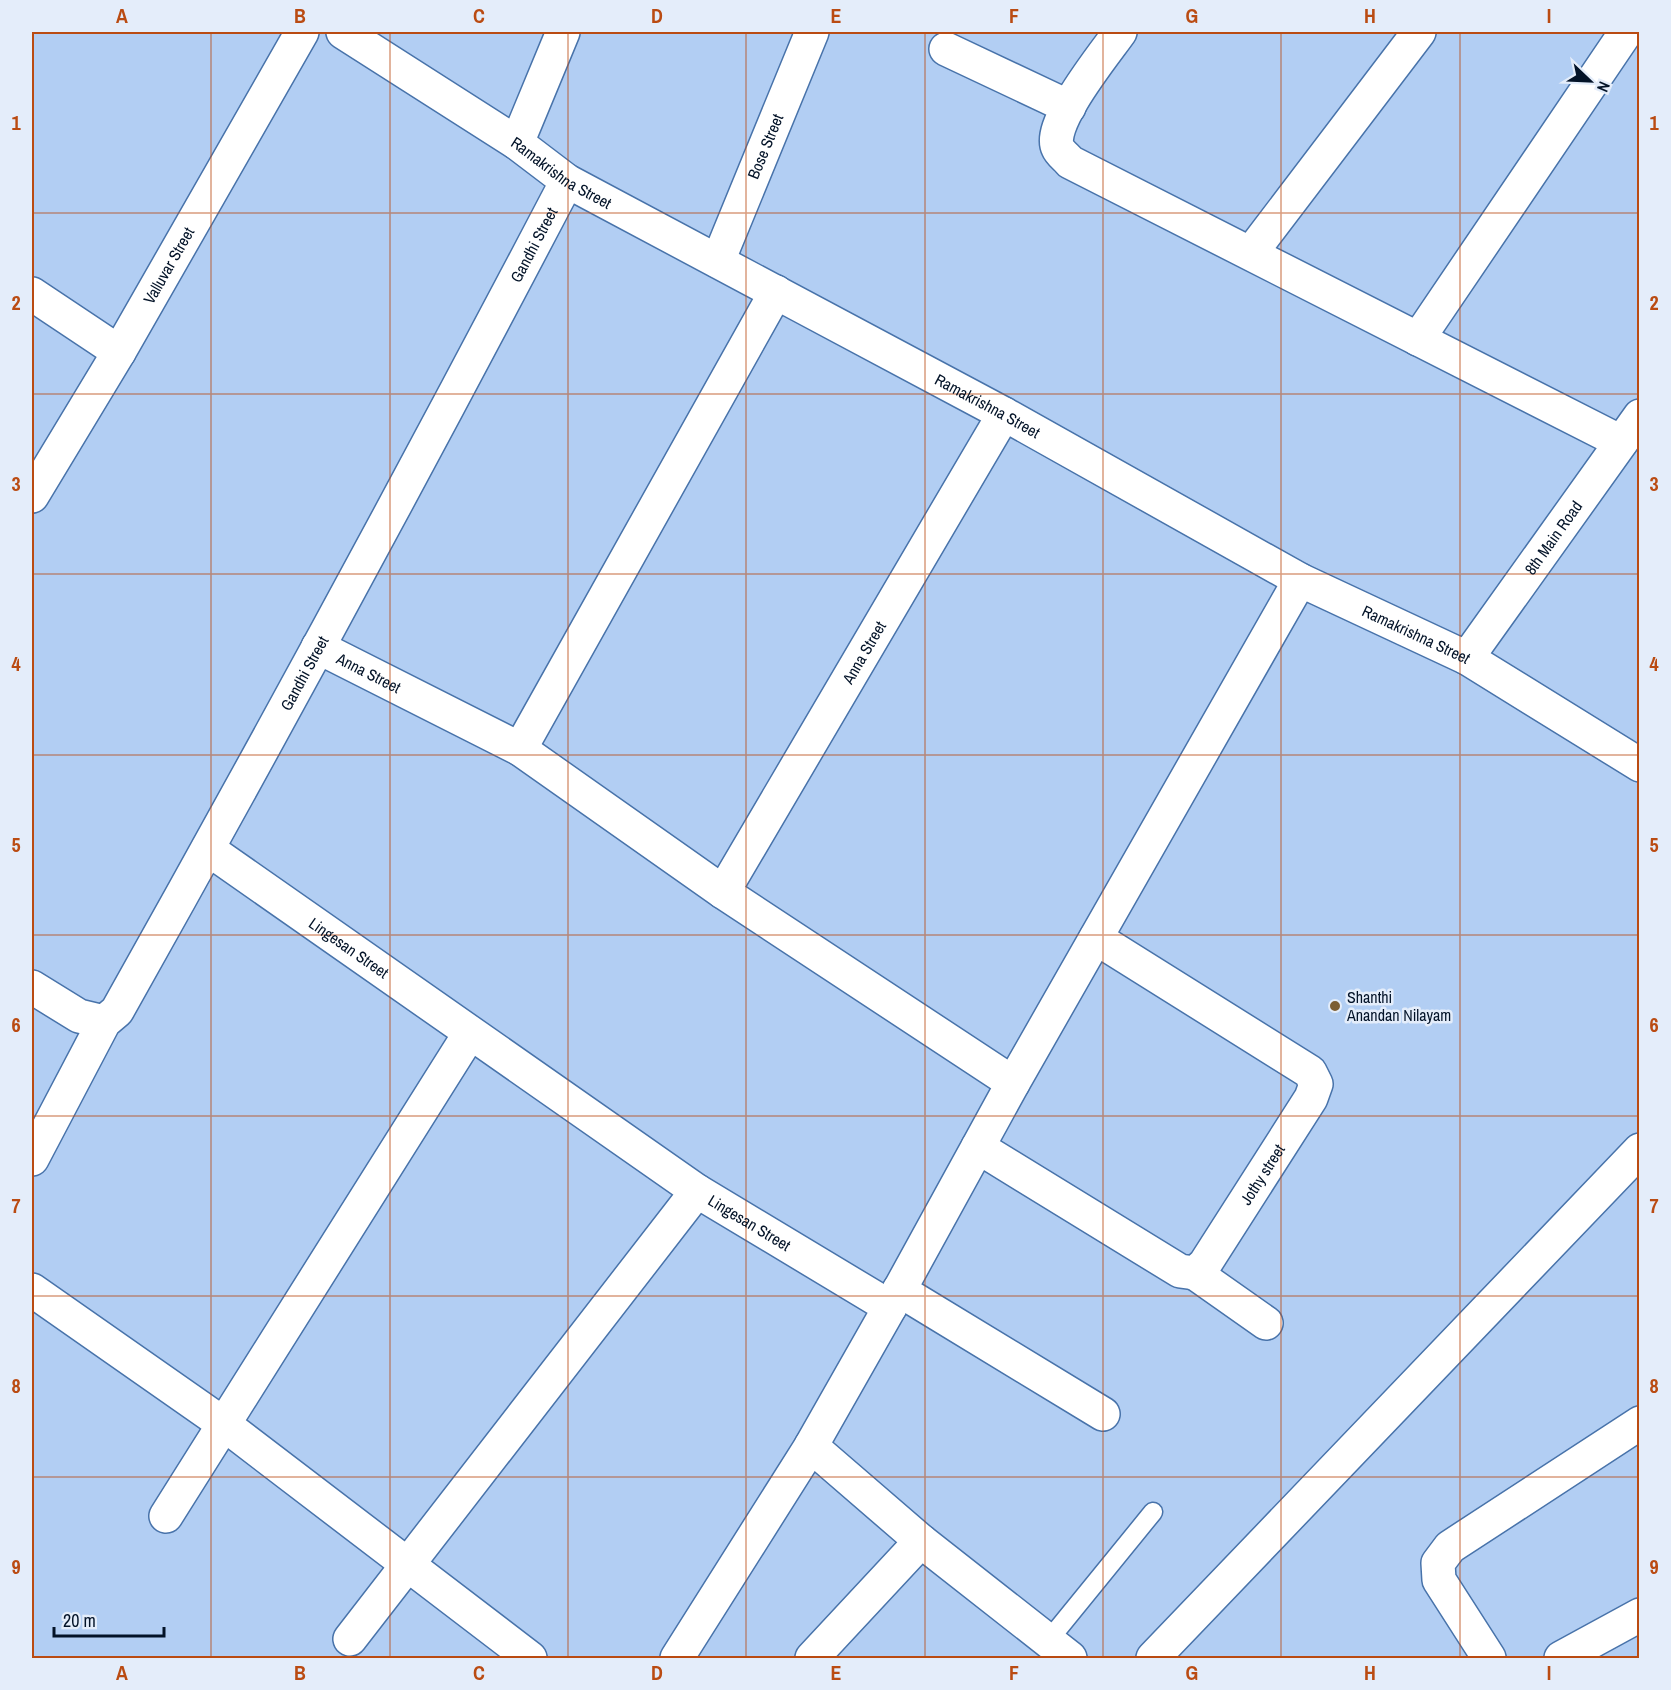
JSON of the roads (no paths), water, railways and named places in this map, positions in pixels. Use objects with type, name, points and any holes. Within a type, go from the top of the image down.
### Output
[{"type":"street","name":"Valluvar Street","points":[[32,496],[119,352],[302,32]]},
{"type":"street","name":"Ramakrishna Street","points":[[343,32],[517,143],[567,181],[1004,414],[1300,580],[1467,658],[1640,765]]},
{"type":"street","points":[[517,143],[563,32]]},
{"type":"street","name":"Bose Street","points":[[718,261],[812,32]]},
{"type":"street","points":[[1120,32],[1068,107],[1056,132],[1057,148],[1070,162],[1251,253],[1272,267],[1621,442]]},
{"type":"street","points":[[1251,253],[1419,32]]},
{"type":"street","points":[[1418,339],[1626,32]]},
{"type":"street","points":[[946,49],[1068,107]]},
{"type":"street","name":"Gandhi Street","points":[[32,1159],[104,1022],[117,1011],[208,849],[450,406],[567,181]]},
{"type":"street","points":[[520,749],[776,292]]},
{"type":"street","points":[[32,294],[119,352]]},
{"type":"street","name":"Anna Street","points":[[723,892],[1004,414]]},
{"type":"street","name":"8th Main Road","points":[[1467,658],[1640,416]]},
{"type":"street","points":[[677,1659],[811,1446],[895,1299],[1013,1083],[1300,580]]},
{"type":"street","name":"Anna Street","points":[[318,647],[520,749],[723,892],[1013,1083]]},
{"type":"street","name":"Lingesan Street","points":[[208,849],[697,1191],[1103,1414]]},
{"type":"street","name":"Jothy street","points":[[1095,938],[1310,1072],[1316,1084],[1311,1098],[1205,1264],[1195,1273]]},
{"type":"street","points":[[32,987],[79,1016],[104,1022]]},
{"type":"street","points":[[166,1516],[470,1033]]},
{"type":"street","points":[[978,1147],[1180,1271],[1195,1273],[1266,1323]]},
{"type":"street","points":[[1153,1659],[1640,1150]]},
{"type":"street","points":[[350,1638],[697,1191]]},
{"type":"street","points":[[32,1290],[225,1425],[531,1659]]},
{"type":"street","points":[[1489,1659],[1439,1580],[1438,1563],[1450,1547],[1640,1423]]},
{"type":"street","points":[[811,1446],[921,1541],[1059,1650]]},
{"type":"street","points":[[812,1659],[921,1541]]},
{"type":"street","points":[[1561,1659],[1640,1615]]},
{"type":"lane","points":[[1059,1650],[1153,1512]]},
{"type":"place","name":"Shanthi Anandan Nilayam","points":[[1335,1006]]}]
